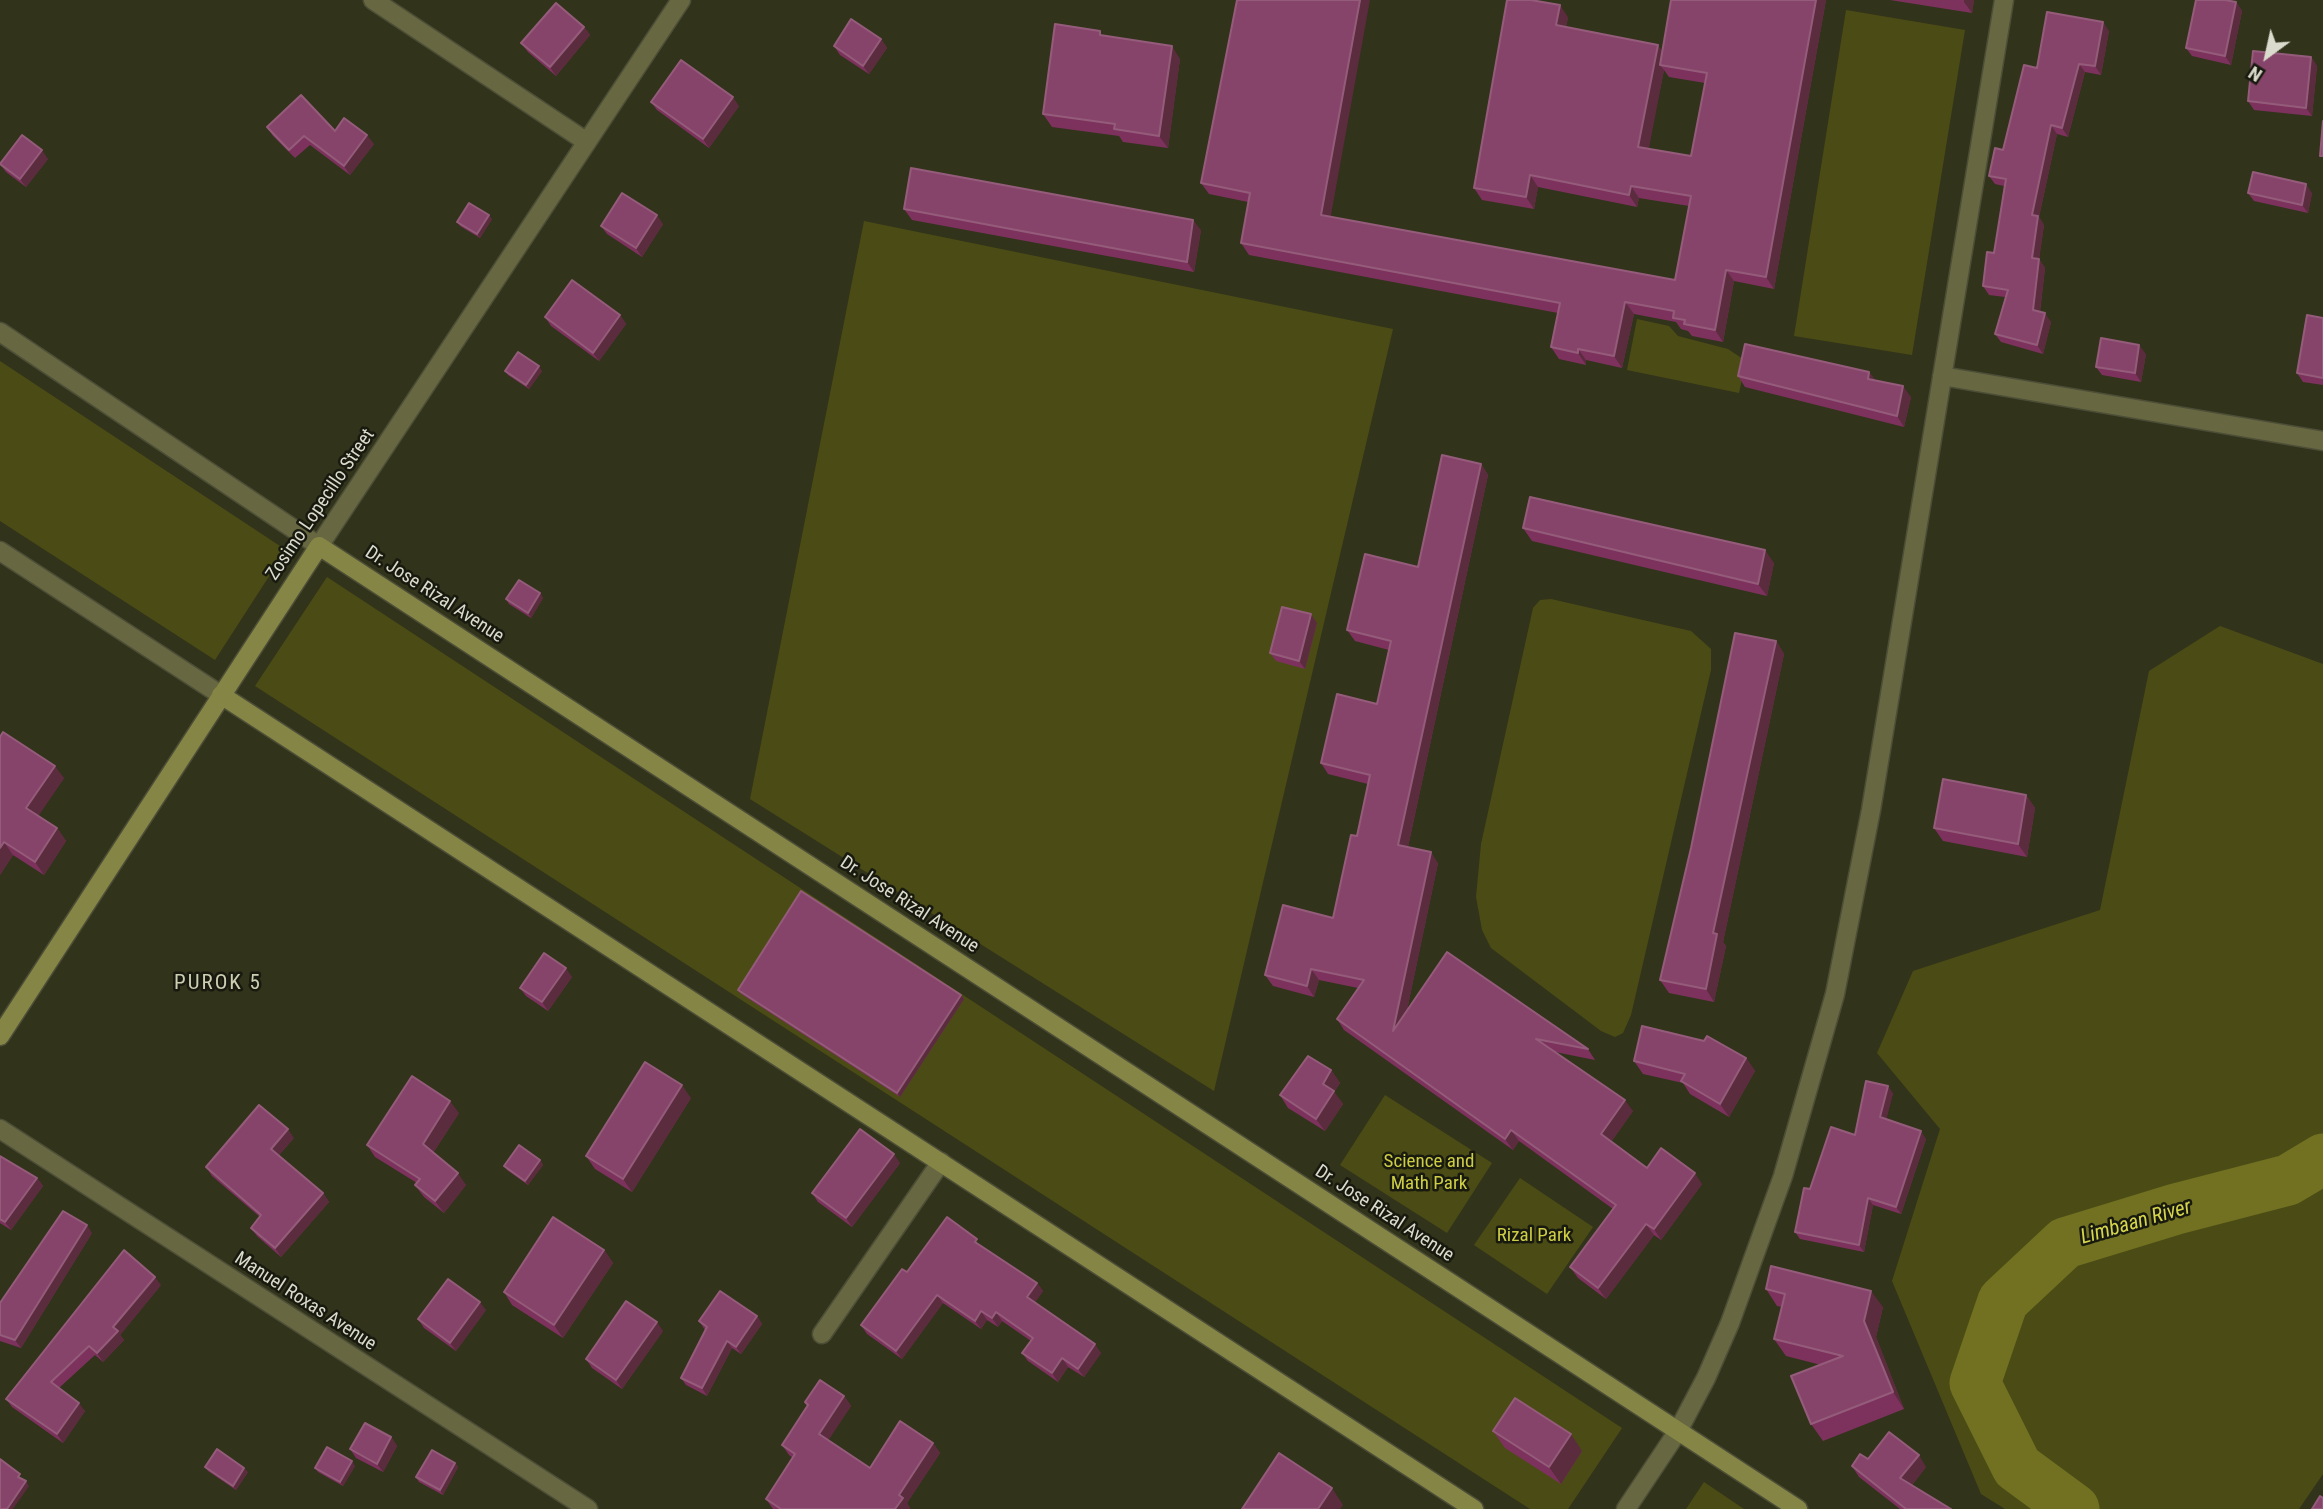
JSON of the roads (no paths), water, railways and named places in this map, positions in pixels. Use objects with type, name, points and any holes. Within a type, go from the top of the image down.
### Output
[{"type":"main road","name":"Zosimo Lopecillo Street","points":[[0,1036],[319,545]]},
{"type":"main road","name":"Dr. Jose Rizal Avenue","points":[[319,545],[1798,1509]]},
{"type":"main road","points":[[221,695],[1474,1509]]},
{"type":"street","points":[[373,0],[587,142]]},
{"type":"street","name":"Zosimo Lopecillo Street","points":[[319,545],[681,0]]},
{"type":"street","points":[[1626,1509],[1678,1431],[1706,1378],[1735,1310],[1787,1163],[1835,994],[1871,810],[2004,0]]},
{"type":"street","name":"Dr. Jose Rizal Avenue","points":[[0,332],[319,545]]},
{"type":"street","points":[[1942,376],[2323,441]]},
{"type":"street","points":[[0,551],[221,695]]},
{"type":"street","name":"Manuel Roxas Avenue","points":[[0,1129],[588,1509]]},
{"type":"street","points":[[822,1334],[941,1162]]},
{"type":"waterway","name":"Limbaan River","points":[[2074,1509],[2017,1467],[1975,1383],[2003,1301],[2065,1243],[2176,1209],[2288,1180],[2323,1159]]},
{"type":"district","name":"PUROK 5","points":[[218,984]]},
{"type":"park label","name":"Science and Math Park","points":[[1429,1173]]},
{"type":"park label","name":"Rizal Park","points":[[1534,1236]]}]
